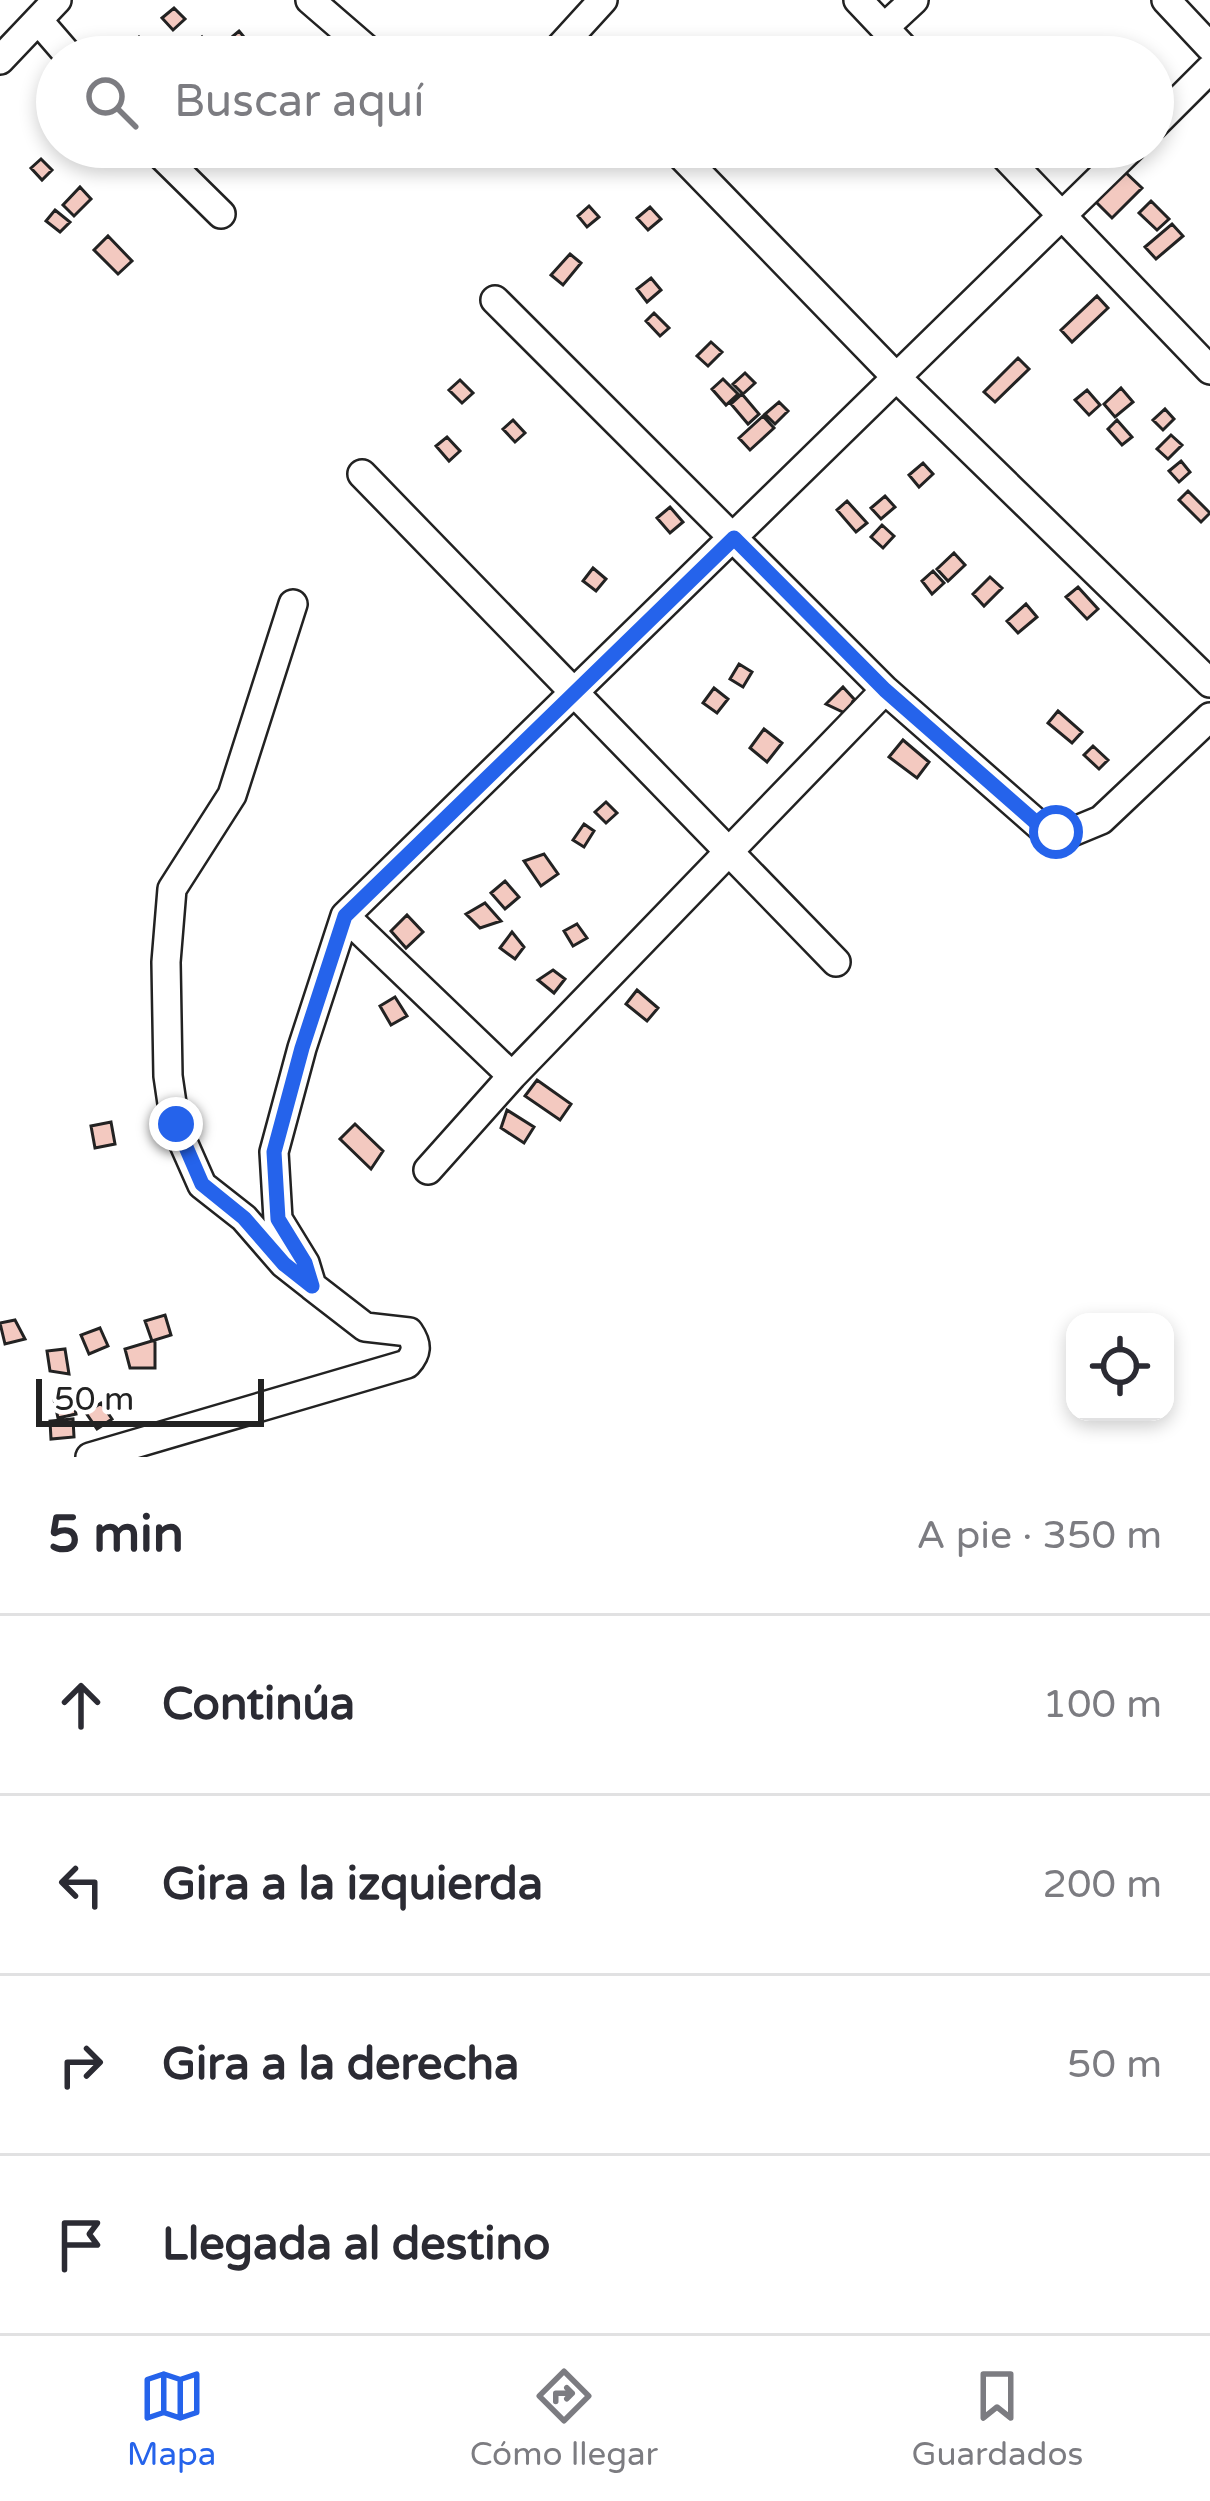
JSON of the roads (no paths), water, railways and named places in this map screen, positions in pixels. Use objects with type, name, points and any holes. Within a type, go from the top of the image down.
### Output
[{"type":"street","points":[[310,0],[352,36]]},
{"type":"street","points":[[570,36],[603,0]]},
{"type":"street","points":[[859,0],[893,36]]},
{"type":"street","points":[[885,27],[914,0]]},
{"type":"street","points":[[1166,0],[1210,47]]},
{"type":"street","points":[[0,60],[48,10]]},
{"type":"street","points":[[1174,105],[1210,69]]},
{"type":"street","points":[[174,168],[221,214]]},
{"type":"street","points":[[693,168],[898,379],[1210,683]]},
{"type":"street","points":[[1016,168],[1210,370]]},
{"type":"street","points":[[312,1286],[305,1263],[278,1219],[274,1152],[345,916],[1111,168]]},
{"type":"street","points":[[495,300],[885,690],[1041,827],[1072,832],[1101,820],[1210,717]]},
{"type":"street","points":[[362,474],[836,962]]},
{"type":"street","points":[[90,1457],[407,1364],[415,1355],[416,1342],[410,1332],[364,1327],[284,1264],[244,1218],[202,1184],[176,1124],[168,1076],[166,962],[172,889],[232,795],[293,604]]},
{"type":"street","points":[[428,1170],[512,1076],[885,690]]},
{"type":"street","points":[[345,916],[512,1076]]}]
